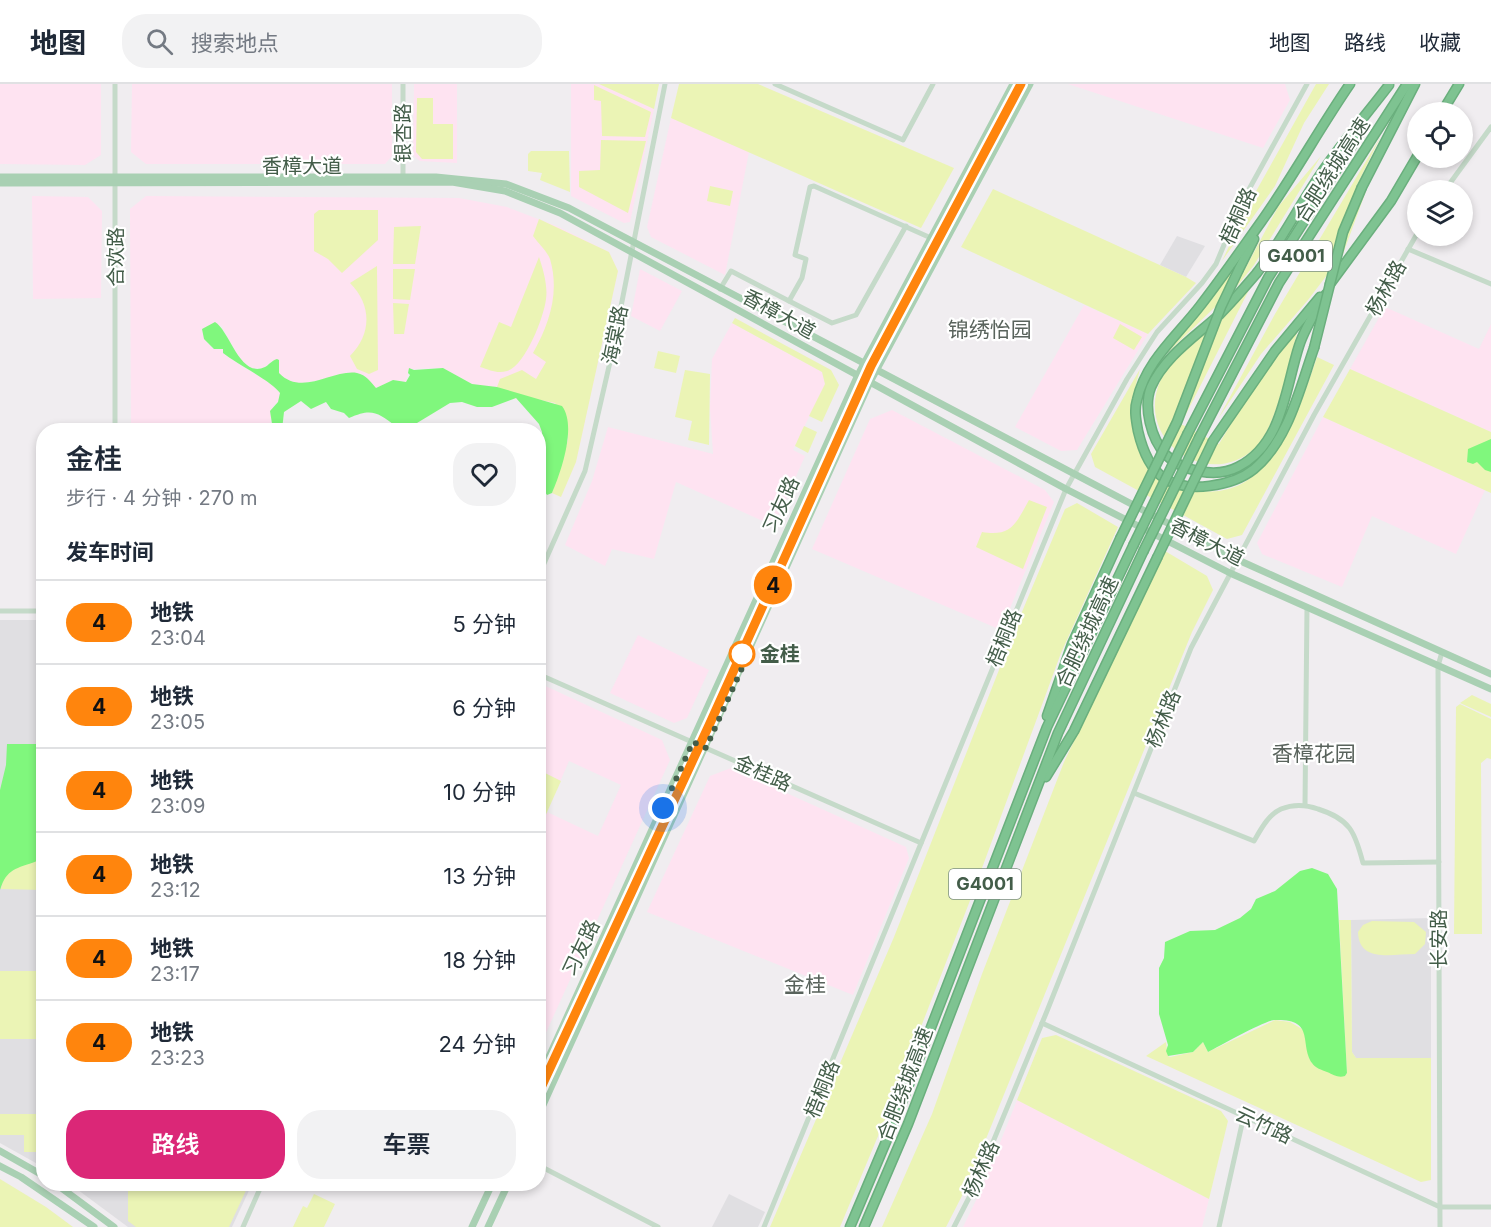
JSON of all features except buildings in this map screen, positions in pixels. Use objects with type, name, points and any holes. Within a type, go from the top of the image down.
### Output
[{"type":"highway","points":[[1350,84],[1263,220],[1199,308],[1158,354],[1142,383],[1136,400],[1135,416],[1140,442],[1157,472],[1165,479],[1196,487],[1234,482],[1254,468],[1269,452],[1283,429],[1314,348],[1343,232],[1362,187],[1415,84]]},
{"type":"highway","name":"合肥绕城高速","points":[[864,1227],[908,1124],[1058,733],[1143,552],[1279,283],[1407,84]]},
{"type":"highway","points":[[1448,102],[1459,84]]},
{"type":"highway","points":[[1335,278],[1303,337],[1278,422],[1267,444],[1256,457],[1236,469],[1210,473],[1193,469],[1166,455],[1154,435],[1148,415],[1151,388],[1167,362],[1221,313],[1258,272],[1321,173],[1390,85]]},
{"type":"highway","name":"合肥绕城高速","points":[[849,1227],[896,1118],[1047,727],[1188,433],[1268,278],[1390,85]]},
{"type":"highway","points":[[1034,795],[1074,731],[1213,441],[1275,351],[1335,278],[1391,201],[1410,168]]},
{"type":"highway","points":[[1023,789],[1072,644],[1177,422],[1221,307],[1263,220]]},
{"type":"main road","name":"习友路","points":[[546,1064],[863,364],[1014,84]]},
{"type":"main road","name":"习友路","points":[[546,1098],[875,371],[1030,84]]},
{"type":"main road","name":"香樟大道","points":[[0,177],[116,180]]},
{"type":"main road","name":"香樟大道","points":[[0,183],[457,177],[506,184],[569,208],[1236,560],[1491,674]]},
{"type":"main road","name":"香樟大道","points":[[404,179],[452,182],[505,191],[560,213],[1066,489],[1230,573],[1491,689]]},
{"type":"main road","points":[[0,1151],[36,1171]]},
{"type":"main road","points":[[0,1166],[36,1187]]},
{"type":"main road","points":[[41,1191],[94,1227]]},
{"type":"main road","points":[[65,1191],[114,1227]]},
{"type":"main road","points":[[472,1227],[489,1191]]},
{"type":"main road","points":[[488,1227],[505,1191]]},
{"type":"street","name":"合欢路","points":[[115,84],[115,423]]},
{"type":"street","name":"银杏路","points":[[403,84],[404,179]]},
{"type":"street","name":"海棠路","points":[[546,559],[585,471],[610,362],[665,84]]},
{"type":"street","points":[[775,84],[903,140],[933,84]]},
{"type":"street","name":"梧桐路","points":[[764,1227],[1066,489],[1156,334],[1203,283],[1216,264],[1242,202],[1307,84]]},
{"type":"street","points":[[1452,180],[1491,127]]},
{"type":"street","points":[[789,301],[802,278],[806,259],[795,255],[810,187],[814,186],[931,238]]},
{"type":"street","points":[[720,289],[731,271],[832,323],[856,315],[906,226]]},
{"type":"street","name":"杨林路","points":[[954,1227],[974,1188],[1042,1023],[1191,648],[1236,560],[1410,246]]},
{"type":"street","points":[[1408,249],[1491,284]]},
{"type":"street","points":[[1305,805],[1307,607]]},
{"type":"street","points":[[0,611],[36,611]]},
{"type":"street","name":"长安路","points":[[1440,1227],[1438,666],[1442,652]]},
{"type":"street","name":"金桂路","points":[[546,678],[921,843]]},
{"type":"street","points":[[1134,793],[1254,841],[1267,819],[1282,809],[1305,805],[1336,815],[1345,822],[1357,839],[1363,862],[1439,862]]},
{"type":"street","name":"云竹路","points":[[1042,1023],[1440,1207],[1491,1207]]},
{"type":"street","points":[[1219,1227],[1244,1115]]},
{"type":"street","points":[[546,1169],[658,1227]]},
{"type":"street","points":[[243,1227],[259,1191]]},
{"type":"shaded area","points":[[0,84],[101,84],[101,155],[85,165],[0,164]]},
{"type":"shaded area","points":[[132,84],[392,84],[392,156],[385,164],[146,164],[131,152]]},
{"type":"shaded area","points":[[414,84],[457,84],[457,163],[420,161],[413,155]]},
{"type":"shaded area","points":[[571,84],[599,84],[654,109],[630,222],[624,223],[571,196]]},
{"type":"shaded area","points":[[599,84],[659,84],[654,109]]},
{"type":"shaded area","points":[[679,84],[758,84],[954,168],[921,228],[671,118]]},
{"type":"shaded area","points":[[1068,84],[1285,84],[1290,100],[1263,148]]},
{"type":"shaded area","points":[[1316,84],[1329,84],[1304,123],[1275,186],[1222,261],[1250,202]]},
{"type":"shaded area","points":[[594,85],[651,112],[645,137],[602,136],[601,101],[594,100]]},
{"type":"shaded area","points":[[417,98],[433,98],[433,124],[453,124],[453,159],[422,159],[416,152]]},
{"type":"shaded area","points":[[671,118],[749,152],[725,275],[651,237],[647,227]]},
{"type":"shaded area","points":[[1381,136],[1356,187],[1366,191],[1343,254],[1308,300],[1261,354],[1218,419],[1275,314]]},
{"type":"shaded area","points":[[601,140],[646,141],[628,213],[579,187],[579,171],[600,170]]},
{"type":"shaded area","points":[[531,151],[569,151],[570,192],[540,180],[542,173],[528,171],[528,154]]},
{"type":"shaded area","points":[[1321,156],[1254,265],[1238,285],[1163,357],[1232,268],[1243,273],[1278,207]]},
{"type":"shaded area","points":[[710,186],[733,191],[730,206],[707,201]]},
{"type":"shaded area","points":[[993,189],[1196,283],[1148,334],[961,247]]},
{"type":"shaded area","points":[[32,196],[88,197],[102,211],[101,298],[33,299]]},
{"type":"shaded area","points":[[146,196],[459,198],[507,207],[559,227],[609,252],[618,271],[576,462],[561,497],[552,493],[566,416],[472,384],[443,368],[409,369],[406,382],[393,380],[376,389],[356,373],[298,384],[285,379],[279,373],[279,360],[272,361],[264,368],[250,368],[240,359],[221,325],[204,339],[213,349],[223,349],[223,353],[243,367],[275,385],[280,393],[278,402],[273,406],[272,423],[131,423],[130,209]]},
{"type":"shaded area","points":[[319,210],[378,210],[378,240],[342,273],[328,259],[314,251],[314,214]]},
{"type":"shaded area","points":[[539,219],[609,252],[618,271],[576,462],[561,497],[552,493],[568,440],[568,427],[555,403],[513,394],[497,387],[500,379],[522,370],[536,379],[546,362],[533,353],[548,319],[554,284],[550,259],[533,236]]},
{"type":"shaded area","points":[[421,226],[415,264],[393,264],[394,227]]},
{"type":"shaded area","points":[[1177,236],[1205,246],[1186,277],[1160,265]]},
{"type":"shaded area","points":[[539,257],[546,283],[546,299],[538,328],[527,351],[514,367],[507,371],[497,372],[480,367],[499,322],[511,327]]},
{"type":"shaded area","points":[[377,266],[378,370],[369,374],[357,369],[350,356],[362,338],[366,320],[362,301],[350,283]]},
{"type":"shaded area","points":[[393,269],[415,269],[410,300],[393,299]]},
{"type":"shaded area","points":[[640,269],[682,291],[660,331],[631,316]]},
{"type":"shaded area","points":[[1252,284],[1181,424],[1219,444],[1254,385],[1299,326],[1282,392],[1270,425],[1254,449],[1235,461],[1216,464],[1197,461],[1179,453],[1166,439],[1157,422],[1155,401],[1161,379],[1174,360],[1225,315]]},
{"type":"shaded area","points":[[393,303],[409,304],[404,334],[394,334]]},
{"type":"shaded area","points":[[1084,305],[1148,334],[1077,450],[1061,451],[1015,427]]},
{"type":"shaded area","points":[[1385,307],[1479,349],[1491,324],[1491,432],[1350,369]]},
{"type":"shaded area","points":[[735,318],[831,370],[839,385],[822,422],[809,416],[825,384],[822,372],[732,323]]},
{"type":"shaded area","points":[[215,322],[242,360],[249,366],[256,369],[265,367],[277,359],[279,360],[279,373],[288,380],[298,383],[357,373],[366,377],[376,388],[393,380],[406,382],[410,375],[409,368],[414,370],[443,368],[472,384],[497,387],[562,406],[568,425],[568,437],[563,462],[552,493],[546,494],[546,423],[538,423],[516,398],[492,407],[477,407],[462,402],[450,403],[417,423],[391,423],[369,412],[349,418],[344,413],[331,409],[326,402],[311,409],[301,401],[284,412],[283,423],[272,423],[270,411],[278,402],[280,393],[223,353],[223,349],[214,349],[204,339],[202,329]]},
{"type":"shaded area","points":[[732,323],[822,372],[825,384],[793,450],[805,456],[774,526],[676,482],[654,559],[612,549],[605,566],[565,545],[592,481],[608,427],[713,454],[710,408],[712,359]]},
{"type":"shaded area","points":[[1120,324],[1142,337],[1134,350],[1113,338]]},
{"type":"shaded area","points":[[658,351],[680,356],[676,373],[654,368]]},
{"type":"shaded area","points":[[1317,357],[1334,365],[1242,535],[1227,539],[1095,467],[1091,454],[1140,369],[1134,397],[1134,422],[1139,445],[1150,471],[1197,490],[1222,490],[1244,482],[1262,468],[1278,448],[1301,402]]},
{"type":"shaded area","points":[[1350,369],[1491,432],[1491,493],[1323,417]]},
{"type":"shaded area","points":[[685,370],[710,374],[709,445],[688,440],[692,421],[675,417]]},
{"type":"shaded area","points":[[892,410],[1045,490],[1054,502],[1001,630],[812,549],[870,419]]},
{"type":"shaded area","points":[[1323,417],[1485,490],[1456,554],[1372,516],[1342,587],[1262,554],[1257,543]]},
{"type":"shaded area","points":[[804,426],[817,432],[808,453],[795,446]]},
{"type":"shaded area","points":[[1491,439],[1491,472],[1485,470],[1477,462],[1473,464],[1467,462],[1468,449]]},
{"type":"shaded area","points":[[1029,500],[1047,507],[1023,569],[976,547],[982,532],[1000,532],[1012,527]]},
{"type":"shaded area","points":[[1077,503],[1118,527],[1061,653],[971,898],[886,1117],[840,1227],[770,1227],[894,937],[1019,619],[1065,509]]},
{"type":"shaded area","points":[[1165,551],[1207,576],[1213,590],[1192,632],[966,1188],[946,1227],[882,1227],[932,1114],[982,974],[1064,762]]},
{"type":"shaded area","points":[[0,620],[36,620],[36,1163],[0,1143]]},
{"type":"shaded area","points":[[638,635],[709,670],[687,718],[674,723],[610,693]]},
{"type":"shaded area","points":[[546,686],[662,740],[670,760],[546,1033]],"holes":[[[569,761],[621,785],[598,836],[547,812]]]},
{"type":"shaded area","points":[[1472,695],[1491,704],[1491,717],[1460,703]]},
{"type":"shaded area","points":[[1460,704],[1491,719],[1491,759],[1487,758],[1481,763],[1482,934],[1454,934],[1456,707]]},
{"type":"shaded area","points":[[7,744],[36,744],[36,861],[9,873],[0,890],[0,790],[6,765]]},
{"type":"shaded area","points":[[731,768],[906,847],[909,858],[853,995],[647,912],[710,776]]},
{"type":"shaded area","points":[[546,774],[561,781],[546,814]]},
{"type":"shaded area","points":[[36,858],[36,890],[1,889],[3,878],[14,869]]},
{"type":"shaded area","points":[[1312,868],[1328,874],[1337,889],[1347,1073],[1345,1076],[1336,1076],[1313,1065],[1301,1028],[1296,1023],[1288,1021],[1275,1020],[1262,1024],[1208,1052],[1203,1042],[1193,1052],[1168,1056],[1166,1051],[1168,1045],[1159,1014],[1159,968],[1164,958],[1165,942],[1190,931],[1215,930],[1240,918],[1251,909],[1256,899],[1275,891],[1300,871]]},
{"type":"shaded area","points":[[1431,918],[1431,1058],[1356,1058],[1352,1052],[1351,920]]},
{"type":"shaded area","points":[[1339,920],[1351,920],[1352,1052],[1356,1058],[1431,1058],[1431,1180],[1421,1182],[1146,1056],[1166,1042],[1170,1057],[1193,1052],[1203,1042],[1208,1052],[1275,1020],[1290,1022],[1302,1029],[1306,1035],[1309,1057],[1345,1076],[1347,1073]]},
{"type":"shaded area","points":[[1372,921],[1414,922],[1426,932],[1425,944],[1415,954],[1378,955],[1370,953],[1360,942],[1358,932],[1363,925]]},
{"type":"shaded area","points":[[0,971],[36,971],[36,1039],[0,1039]]},
{"type":"shaded area","points":[[1056,1035],[1221,1111],[1228,1121],[1209,1199],[1017,1100],[1042,1038]]},
{"type":"shaded area","points":[[1017,1100],[1209,1199],[1202,1227],[963,1227],[982,1188]]},
{"type":"shaded area","points":[[0,1114],[36,1114],[36,1152],[24,1152],[24,1135],[0,1135]]},
{"type":"shaded area","points":[[0,1179],[46,1207],[73,1227],[0,1227]]},
{"type":"shaded area","points":[[79,1191],[249,1191],[232,1227],[128,1227]]},
{"type":"shaded area","points":[[128,1191],[246,1191],[229,1227],[136,1227],[128,1221]]},
{"type":"shaded area","points":[[314,1194],[335,1204],[324,1227],[293,1227],[303,1206],[307,1208]]},
{"type":"shaded area","points":[[729,1194],[765,1212],[758,1227],[712,1227]]},
{"type":"metro line","name":"4","points":[[546,1077],[711,721],[871,366],[1021,84]]},
{"type":"place","name":"金桂","points":[[742,654]]},
{"type":"district","name":"锦绣怡园","points":[[990,330]]},
{"type":"district","name":"香樟花园","points":[[1314,754]]},
{"type":"district","name":"金桂","points":[[805,985]]},
{"type":"route","points":[[663,808],[693,742],[706,748],[747,657],[742,654]]}]
